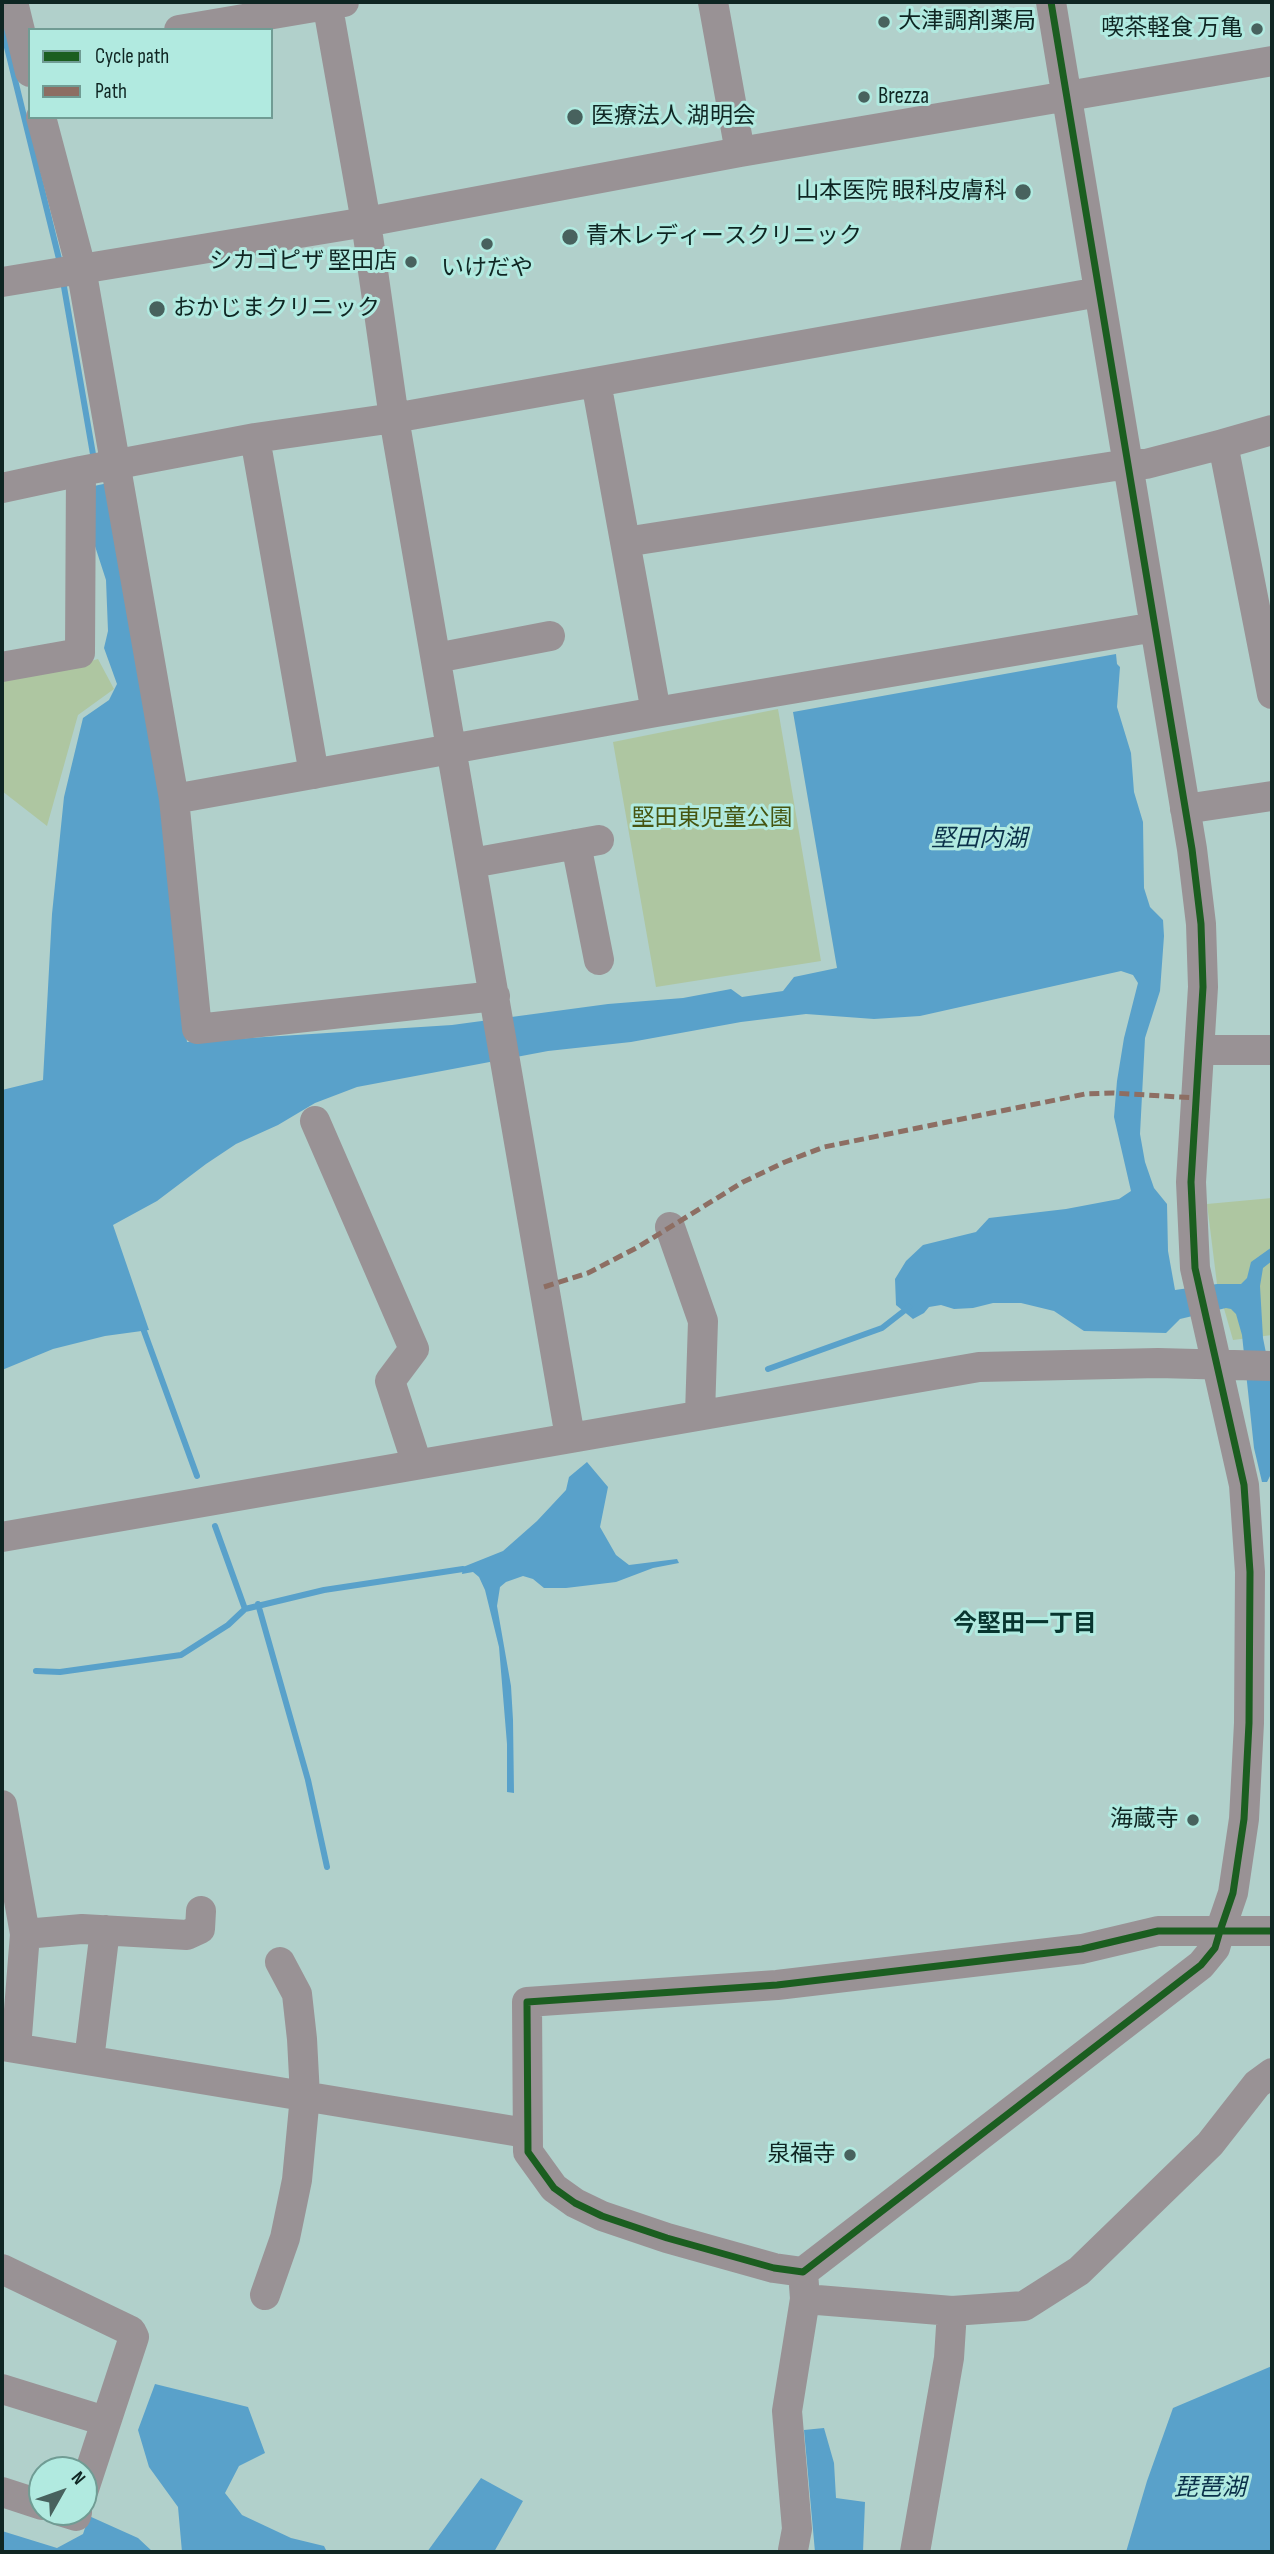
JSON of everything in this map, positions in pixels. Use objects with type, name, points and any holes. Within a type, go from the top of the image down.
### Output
[{"type":"street","points":[[13,2],[22,61]]},
{"type":"street","points":[[713,2],[740,152]]},
{"type":"street","points":[[793,2550],[797,2529],[787,2411],[804,2286],[1201,1965],[1214,1948],[1233,1893],[1244,1819],[1249,1723],[1261,1676],[1244,1485],[1228,1364],[1206,1317],[1195,1268],[1191,1182],[1203,987],[1201,924],[1185,809],[1051,2]]},
{"type":"street","points":[[190,28],[333,3],[394,418],[569,1437]]},
{"type":"street","points":[[2,282],[366,222],[740,152],[1272,61]]},
{"type":"street","points":[[42,119],[81,268],[174,799],[197,1029],[497,1006]]},
{"type":"street","points":[[2,488],[255,438],[394,418],[1099,292]]},
{"type":"street","points":[[596,382],[656,712]]},
{"type":"street","points":[[625,542],[1128,464],[1146,464],[1272,430]]},
{"type":"street","points":[[255,438],[314,775]]},
{"type":"street","points":[[1223,444],[1272,694]]},
{"type":"street","points":[[2,667],[80,653],[82,471]]},
{"type":"street","points":[[174,799],[656,712],[1155,627]]},
{"type":"street","points":[[436,658],[550,636]]},
{"type":"street","points":[[1185,809],[1272,796]]},
{"type":"street","points":[[472,863],[588,842],[598,960]]},
{"type":"street","points":[[1200,1050],[1272,1050]]},
{"type":"street","points":[[315,1121],[414,1349],[390,1381],[417,1464]]},
{"type":"street","points":[[670,1227],[703,1321],[701,1414]]},
{"type":"street","points":[[2,1538],[979,1367],[1228,1364],[1272,1366]]},
{"type":"street","points":[[2,1805],[25,1934],[9,2047],[526,2133]]},
{"type":"street","points":[[25,1934],[82,1929],[187,1935],[200,1929],[201,1911]]},
{"type":"street","points":[[89,2060],[104,1930]]},
{"type":"street","points":[[1272,1931],[1157,1931],[1082,1950],[777,1985],[527,2002],[526,2133],[528,2152],[554,2188],[575,2203],[601,2216],[774,2268],[804,2286],[952,2311],[1024,2306],[1079,2271],[1210,2144],[1257,2084],[1272,2073]]},
{"type":"street","points":[[265,2295],[285,2238],[296,2180],[305,2096],[297,1994],[280,1962]]},
{"type":"street","points":[[2,2269],[131,2331],[135,2337],[94,2456]]},
{"type":"street","points":[[915,2552],[949,2358],[952,2311]]},
{"type":"street","points":[[2,2389],[105,2421]]},
{"type":"street","points":[[2,2493],[28,2501]]},
{"type":"green space","points":[[98,659],[114,689],[78,715],[47,826],[2,791],[2,679]]},
{"type":"green space","name":"堅田東児童公園","points":[[778,709],[821,961],[656,987],[613,742]]},
{"type":"green space","points":[[1272,1198],[1272,1335],[1233,1340],[1217,1284],[1207,1204]]},
{"type":"water","name":"堅田内湖","points":[[108,483],[153,735],[187,1042],[452,1025],[608,1004],[683,998],[731,989],[742,997],[783,991],[794,977],[837,968],[793,712],[1116,654],[1120,667],[1117,707],[1131,753],[1134,792],[1143,822],[1144,888],[1150,907],[1163,920],[1164,936],[1160,991],[1145,1038],[1140,1134],[1145,1162],[1154,1188],[1167,1204],[1168,1251],[1175,1290],[1217,1284],[1241,1284],[1247,1278],[1251,1262],[1272,1247],[1272,1261],[1263,1268],[1260,1286],[1263,1338],[1272,1383],[1272,1472],[1267,1482],[1262,1482],[1254,1448],[1242,1335],[1236,1314],[1231,1309],[1180,1319],[1166,1333],[1084,1331],[1054,1311],[1021,1303],[993,1303],[954,1309],[941,1305],[929,1307],[913,1319],[896,1305],[895,1279],[906,1261],[923,1245],[976,1232],[989,1218],[1066,1209],[1119,1199],[1131,1191],[1114,1117],[1124,1038],[1138,983],[1133,975],[1121,971],[920,1016],[874,1019],[806,1014],[741,1022],[631,1042],[548,1051],[357,1087],[315,1103],[278,1125],[236,1144],[157,1201],[113,1225],[149,1330],[105,1336],[53,1349],[2,1370],[2,1090],[43,1080],[52,914],[64,797],[83,718],[109,700],[117,684],[104,648],[108,631],[106,580],[93,540],[94,486]]},
{"type":"water","points":[[587,1462],[608,1487],[600,1527],[616,1555],[629,1565],[677,1559],[679,1563],[653,1568],[616,1582],[544,1588],[533,1579],[523,1576],[500,1587],[497,1606],[511,1686],[513,1720],[514,1793],[507,1792],[507,1744],[499,1647],[485,1590],[479,1577],[473,1572],[462,1574],[463,1567],[503,1551],[537,1521],[566,1490],[569,1477]]},
{"type":"water","name":"琵琶湖","points":[[1272,2366],[1272,2552],[1126,2552],[1173,2408]]},
{"type":"water","points":[[155,2384],[248,2407],[265,2453],[239,2466],[225,2493],[242,2515],[291,2538],[324,2546],[327,2552],[182,2552],[178,2507],[149,2467],[138,2430]]},
{"type":"water","points":[[824,2428],[834,2463],[836,2498],[865,2502],[863,2552],[815,2552],[804,2430]]},
{"type":"water","points":[[481,2478],[523,2501],[494,2552],[427,2552]]},
{"type":"water","points":[[98,2520],[138,2538],[153,2552],[2,2552],[2,2531],[57,2548],[83,2534],[86,2526],[98,2526]]},
{"type":"waterway","points":[[2,27],[60,263]]},
{"type":"waterway","points":[[63,281],[94,460]]},
{"type":"waterway","points":[[768,1369],[882,1328],[909,1307]]},
{"type":"waterway","points":[[144,1331],[197,1476]]},
{"type":"waterway","points":[[215,1526],[245,1609],[324,1590],[463,1569]]},
{"type":"waterway","points":[[258,1604],[308,1780],[327,1867]]},
{"type":"waterway","points":[[36,1671],[60,1672],[181,1655],[228,1625],[245,1609]]},
{"type":"marked path","points":[[544,1287],[588,1273],[638,1247],[743,1182],[824,1147],[1085,1094],[1197,1098]]},
{"type":"cycle path","points":[[1051,2],[1192,849],[1201,924],[1203,987],[1191,1182],[1195,1268],[1244,1485],[1250,1572],[1249,1723],[1244,1819],[1233,1893],[1220,1931],[1215,1948],[1201,1965],[803,2272],[774,2268],[667,2238],[602,2216],[575,2203],[554,2188],[528,2152],[527,2002],[777,1985],[1082,1949],[1158,1931],[1272,1931]]},
{"type":"place","name":"大津調剤薬局","points":[[884,22]]},
{"type":"place","name":"喫茶軽食 万亀","points":[[1257,29]]},
{"type":"place","name":"Brezza","points":[[864,97]]},
{"type":"place","name":"医療法人 湖明会","points":[[575,117]]},
{"type":"place","name":"山本医院 眼科皮膚科","points":[[1023,192]]},
{"type":"place","name":"青木レディースクリニック","points":[[570,237]]},
{"type":"place","name":"いけだや","points":[[487,244]]},
{"type":"place","name":"シカゴピザ 堅田店","points":[[411,262]]},
{"type":"place","name":"おかじまクリニック","points":[[157,309]]},
{"type":"place","name":"海蔵寺","points":[[1193,1820]]},
{"type":"place","name":"泉福寺","points":[[850,2155]]},
{"type":"district","name":"今堅田一丁目","points":[[1025,1625]]}]
